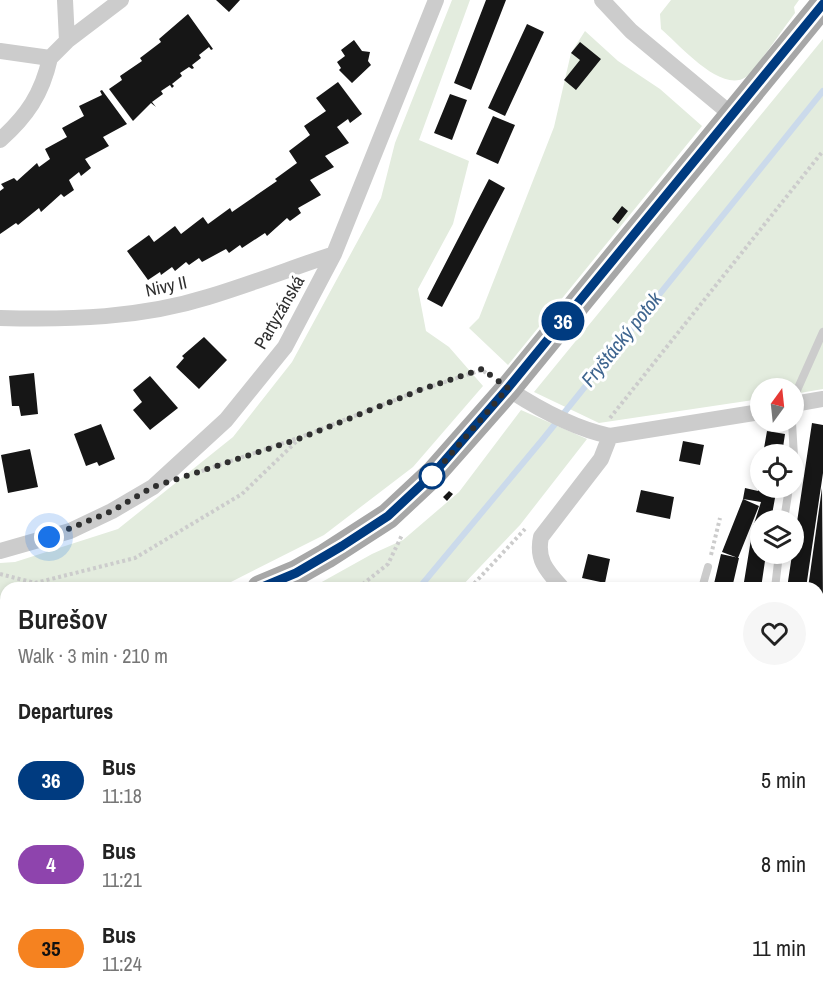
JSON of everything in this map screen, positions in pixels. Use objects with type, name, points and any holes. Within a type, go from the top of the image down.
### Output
[{"type":"main road","points":[[274,582],[326,556],[388,516],[434,473],[508,388],[823,4]]},
{"type":"street","points":[[65,0],[67,41]]},
{"type":"street","points":[[0,140],[35,104],[42,89],[50,58],[67,41],[121,0]]},
{"type":"street","name":"Partyzánská","points":[[0,551],[70,531],[112,511],[153,487],[226,420],[285,346],[334,254],[436,0]]},
{"type":"street","points":[[602,0],[631,31],[732,115]]},
{"type":"street","points":[[0,51],[50,58]]},
{"type":"street","name":"Nivy II","points":[[0,318],[67,320],[134,313],[207,298],[334,254]]},
{"type":"street","points":[[508,388],[530,402],[600,433],[750,413]]},
{"type":"street","points":[[804,402],[823,399]]},
{"type":"street","points":[[557,582],[542,564],[539,552],[541,537],[601,459],[600,433]]},
{"type":"lane","points":[[803,378],[823,332]]},
{"type":"lane","points":[[776,582],[778,564]]},
{"type":"lane","points":[[704,582],[708,567]]},
{"type":"path","points":[[600,433],[823,151]]},
{"type":"path","points":[[153,487],[301,438],[420,390],[482,369],[508,388]]},
{"type":"path","points":[[39,582],[135,558],[242,494],[301,438]]},
{"type":"path","points":[[366,582],[388,564],[403,533],[388,516]]},
{"type":"path","points":[[708,567],[720,518]]},
{"type":"path","points":[[0,574],[31,582]]},
{"type":"shaded area","points":[[452,0],[470,0],[419,140],[469,161],[453,224],[418,289],[426,331],[449,347],[483,386],[413,467],[324,535],[231,582],[0,582],[0,563],[15,562],[118,529],[233,437],[292,362],[381,198],[395,143]]},
{"type":"shaded area","points":[[671,0],[799,0],[794,7],[795,13],[756,65],[746,77],[736,80],[725,79],[701,65],[661,29],[660,14]]},
{"type":"shaded area","points":[[585,31],[618,61],[660,89],[702,126],[508,365],[469,328],[479,318],[554,127],[571,53]]},
{"type":"shaded area","points":[[823,39],[823,389],[804,392],[804,378],[750,378],[750,400],[599,423],[534,392]]},
{"type":"shaded area","points":[[521,410],[587,439],[520,525],[466,582],[322,582],[372,554],[403,540],[459,492]]},
{"type":"building","points":[[216,0],[240,0],[229,12]]},
{"type":"building","points":[[486,0],[506,0],[471,90],[454,83]]},
{"type":"building","points":[[188,14],[213,49],[209,47],[199,55],[201,58],[192,65],[194,68],[189,67],[180,73],[182,76],[172,84],[174,86],[172,88],[170,85],[161,91],[163,94],[152,102],[156,107],[151,103],[133,121],[109,89],[122,80],[120,76],[142,61],[140,58],[161,42],[159,39]]},
{"type":"building","points":[[527,24],[544,32],[505,116],[488,108]]},
{"type":"building","points":[[354,40],[362,51],[370,52],[368,61],[371,65],[352,83],[339,70],[341,68],[337,62],[345,56],[341,50]]},
{"type":"building","points":[[580,42],[601,59],[576,90],[564,80],[580,60],[571,53]]},
{"type":"building","points":[[338,82],[362,114],[350,123],[348,119],[337,127],[349,143],[325,156],[334,167],[310,180],[321,195],[298,208],[301,213],[290,221],[287,218],[267,236],[265,233],[242,248],[240,245],[229,253],[226,249],[202,262],[199,258],[189,265],[186,262],[175,271],[172,267],[148,280],[127,251],[149,235],[154,242],[175,226],[181,234],[203,217],[208,224],[230,208],[232,212],[277,181],[275,179],[297,163],[289,151],[310,135],[304,126],[326,111],[316,98]]},
{"type":"building","points":[[102,90],[127,124],[103,137],[109,146],[85,159],[91,168],[81,176],[79,172],[69,180],[74,190],[64,197],[61,194],[41,212],[39,208],[18,225],[16,223],[0,234],[0,191],[4,188],[1,184],[14,178],[17,181],[37,163],[39,167],[50,159],[45,149],[67,137],[62,128],[84,116],[79,106],[102,95],[100,91]]},
{"type":"building","points":[[450,94],[467,100],[452,140],[434,133]]},
{"type":"building","points":[[493,116],[515,125],[498,164],[476,154]]},
{"type":"building","points":[[489,179],[505,188],[442,307],[427,299]]},
{"type":"building","points":[[622,206],[628,211],[618,224],[612,219]]},
{"type":"building","points":[[204,337],[227,360],[199,389],[176,367],[184,358],[182,356]]},
{"type":"building","points":[[34,373],[38,414],[21,416],[19,406],[12,406],[9,376]]},
{"type":"building","points":[[150,376],[178,408],[150,430],[133,410],[142,402],[133,390]]},
{"type":"building","points":[[812,423],[823,425],[823,473],[807,582],[788,582],[791,564],[804,564],[804,510],[799,510],[801,498],[804,498],[804,476]]},
{"type":"building","points":[[101,424],[115,459],[99,466],[97,462],[86,466],[74,434]]},
{"type":"building","points":[[767,432],[785,434],[784,444],[765,444]]},
{"type":"building","points":[[683,441],[704,445],[700,465],[679,461]]},
{"type":"building","points":[[30,449],[38,487],[8,493],[1,455]]},
{"type":"building","points":[[745,488],[750,489],[750,498],[775,498],[773,510],[758,510],[761,502],[743,499]]},
{"type":"building","points":[[822,488],[823,582],[809,582]]},
{"type":"building","points":[[641,490],[674,497],[670,519],[636,512]]},
{"type":"building","points":[[449,491],[453,494],[447,501],[443,497]]},
{"type":"building","points":[[743,499],[759,506],[757,510],[750,510],[750,528],[738,558],[722,552]]},
{"type":"building","points":[[750,545],[750,564],[765,564],[762,582],[744,582]]},
{"type":"building","points":[[588,554],[610,559],[605,582],[582,578]]},
{"type":"building","points":[[721,554],[739,558],[733,582],[714,582]]},
{"type":"waterway","name":"Fryštácký potok","points":[[424,582],[543,439],[823,91]]},
{"type":"bus line","name":"36","points":[[274,582],[326,556],[388,516],[434,473],[508,388],[823,4]]},
{"type":"route","points":[[49,537],[70,531],[112,511],[153,487],[301,438],[420,390],[482,369],[508,388],[432,476]]}]
